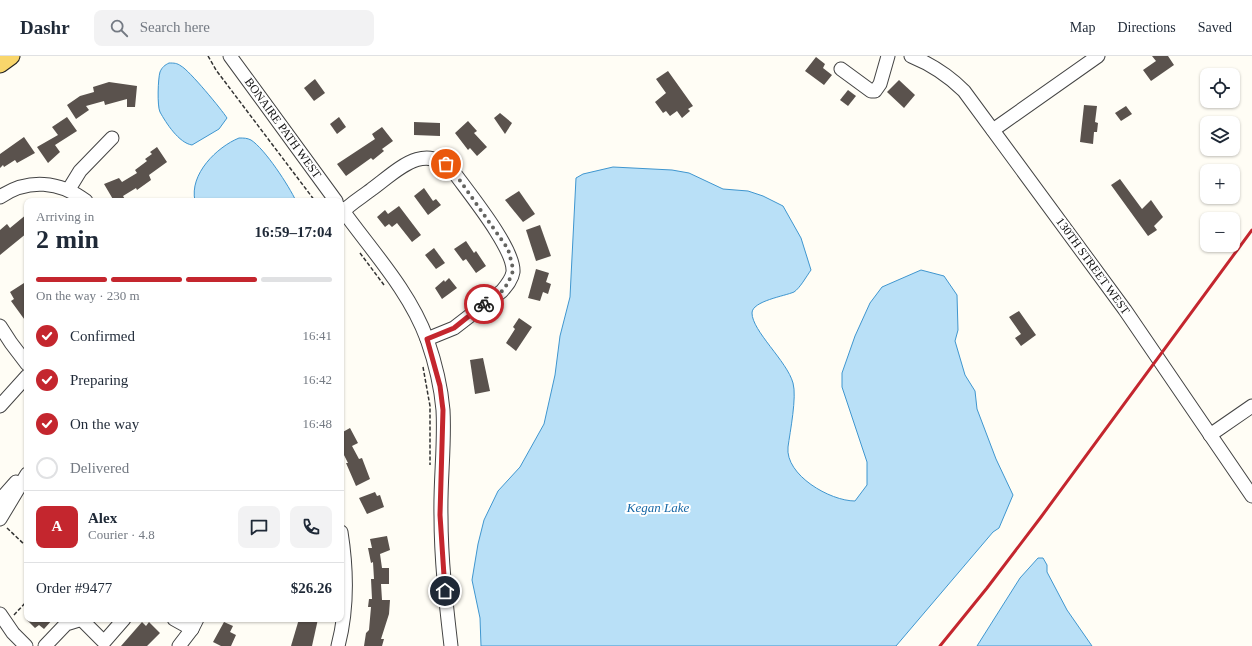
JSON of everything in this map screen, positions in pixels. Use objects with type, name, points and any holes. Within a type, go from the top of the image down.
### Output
[{"type":"main road","points":[[0,64],[11,56]]},
{"type":"street","name":"BONAIRE PATH WEST","points":[[230,56],[332,198]]},
{"type":"street","points":[[841,69],[871,91],[875,91],[880,84],[888,56]]},
{"type":"street","name":"130TH STREET WEST","points":[[911,56],[948,75],[964,91],[1125,310],[1252,496]]},
{"type":"street","points":[[993,130],[1098,56]]},
{"type":"street","points":[[69,189],[80,171],[112,138]]},
{"type":"street","points":[[344,206],[405,165],[420,158],[438,159],[454,172],[508,249],[513,271],[508,283],[502,291],[454,328],[427,339]]},
{"type":"street","points":[[0,197],[18,187],[50,184],[69,189],[82,198]]},
{"type":"street","name":"BONAIRE PATH WEST","points":[[344,214],[400,288],[412,307],[427,339],[440,386],[443,410],[441,530],[451,646]]},
{"type":"street","points":[[0,326],[24,360]]},
{"type":"street","points":[[0,406],[24,379]]},
{"type":"street","points":[[1210,435],[1252,406]]},
{"type":"street","points":[[0,500],[24,475]]},
{"type":"street","points":[[2,522],[24,478]]},
{"type":"street","points":[[344,562],[346,582],[344,614]]},
{"type":"street","points":[[0,614],[13,633],[26,646]]},
{"type":"street","points":[[45,646],[66,624],[72,622]]},
{"type":"street","points":[[84,622],[107,644],[122,622]]},
{"type":"street","points":[[338,646],[342,622]]},
{"type":"street","points":[[179,646],[194,624]]},
{"type":"street","points":[[0,625],[13,633]]},
{"type":"path","points":[[208,56],[216,70],[313,198]]},
{"type":"path","points":[[357,249],[388,290]]},
{"type":"path","points":[[422,363],[430,406],[430,466]]},
{"type":"path","points":[[2,522],[24,543]]},
{"type":"water","points":[[169,63],[180,65],[185,69],[205,90],[227,118],[219,129],[192,145],[182,141],[173,132],[159,109],[159,75],[163,67]]},
{"type":"water","points":[[239,138],[245,138],[251,140],[257,145],[270,159],[294,198],[195,198],[194,191],[196,181],[200,172],[214,155]]},
{"type":"water","name":"Kegan Lake","points":[[613,167],[672,170],[689,173],[723,189],[748,191],[763,196],[783,206],[801,238],[811,270],[801,285],[794,292],[757,305],[753,309],[752,313],[763,337],[790,374],[793,383],[794,397],[788,447],[789,457],[801,476],[822,491],[834,496],[845,500],[855,501],[867,485],[867,462],[842,387],[842,373],[855,336],[870,303],[882,287],[921,270],[944,276],[957,295],[958,330],[955,341],[965,375],[975,391],[977,409],[996,459],[1013,495],[999,528],[993,532],[896,646],[481,646],[480,618],[472,580],[478,544],[484,520],[498,491],[520,467],[544,424],[555,375],[560,336],[570,297],[576,178],[583,174]]},
{"type":"water","points":[[1038,558],[1043,558],[1047,565],[1047,572],[1067,610],[1092,646],[977,646],[1020,578]]},
{"type":"building","points":[[1152,56],[1168,56],[1174,65],[1151,81],[1143,70],[1156,61]]},
{"type":"building","points":[[816,57],[825,64],[823,68],[832,75],[824,85],[805,71]]},
{"type":"building","points":[[668,71],[693,106],[688,109],[690,111],[682,118],[677,111],[670,116],[666,111],[663,113],[655,102],[666,93],[656,79]]},
{"type":"building","points":[[315,79],[325,93],[314,101],[304,88]]},
{"type":"building","points":[[899,80],[915,95],[904,108],[887,92]]},
{"type":"building","points":[[109,82],[137,86],[135,107],[127,107],[127,99],[105,105],[104,101],[86,106],[89,110],[76,119],[67,105],[80,96],[94,92],[93,87]]},
{"type":"building","points":[[848,90],[856,96],[848,106],[840,100]]},
{"type":"building","points":[[1084,105],[1097,106],[1095,122],[1098,123],[1097,132],[1094,132],[1093,144],[1080,142]]},
{"type":"building","points":[[1126,106],[1132,114],[1121,121],[1115,113]]},
{"type":"building","points":[[500,113],[512,123],[505,134],[494,118]]},
{"type":"building","points":[[67,117],[77,131],[55,145],[60,152],[48,163],[37,147],[58,135],[52,127]]},
{"type":"building","points":[[339,117],[346,127],[337,134],[330,124]]},
{"type":"building","points":[[468,121],[477,131],[474,133],[487,147],[477,156],[470,148],[468,150],[455,133]]},
{"type":"building","points":[[414,122],[440,123],[440,136],[414,135]]},
{"type":"building","points":[[382,127],[393,141],[382,149],[384,151],[373,160],[371,158],[346,176],[337,164],[375,139],[372,134]]},
{"type":"building","points":[[24,137],[35,153],[17,163],[15,160],[4,167],[3,165],[0,168],[0,154]]},
{"type":"building","points":[[157,147],[167,162],[149,175],[151,180],[137,190],[136,188],[123,196],[124,198],[112,198],[104,184],[119,178],[122,182],[137,173],[135,170],[147,161],[145,159],[152,154],[150,152]]},
{"type":"building","points":[[1120,179],[1142,209],[1151,200],[1163,217],[1154,226],[1157,230],[1148,236],[1111,185]]},
{"type":"building","points":[[424,188],[433,201],[436,199],[441,205],[428,215],[414,196]]},
{"type":"building","points":[[519,191],[535,214],[523,222],[505,200]]},
{"type":"building","points":[[399,206],[421,235],[412,242],[397,223],[392,227],[389,224],[385,227],[377,217],[385,210],[388,214]]},
{"type":"building","points":[[24,216],[24,235],[0,255],[0,230],[7,224],[10,228]]},
{"type":"building","points":[[540,225],[551,256],[536,261],[526,230]]},
{"type":"building","points":[[466,241],[474,253],[476,251],[486,266],[476,273],[466,259],[463,261],[454,249]]},
{"type":"building","points":[[434,248],[445,263],[436,269],[425,255]]},
{"type":"building","points":[[536,269],[549,273],[546,282],[551,284],[548,294],[543,292],[540,301],[528,298]]},
{"type":"building","points":[[449,278],[457,288],[442,299],[435,288],[444,280],[445,282]]},
{"type":"building","points":[[24,283],[24,319],[11,301],[14,299],[10,292]]},
{"type":"building","points":[[1019,311],[1036,335],[1021,346],[1015,338],[1021,334],[1009,317]]},
{"type":"building","points":[[519,318],[532,327],[516,351],[506,343],[515,329],[513,327]]},
{"type":"building","points":[[483,358],[490,391],[475,394],[470,360]]},
{"type":"building","points":[[350,428],[358,443],[352,446],[359,459],[362,458],[370,479],[356,486],[344,455],[344,431]]},
{"type":"building","points":[[375,492],[377,496],[380,495],[384,507],[367,514],[359,498]]},
{"type":"building","points":[[387,536],[390,550],[380,554],[382,568],[389,568],[389,584],[381,584],[382,600],[390,600],[389,614],[381,639],[384,639],[382,646],[364,646],[366,633],[369,630],[371,607],[368,607],[369,599],[372,599],[371,579],[374,579],[373,562],[371,563],[368,548],[372,548],[370,539]]},
{"type":"building","points":[[29,622],[50,622],[44,629],[39,625],[35,628]]},
{"type":"building","points":[[142,622],[146,626],[149,622],[160,633],[147,646],[121,646]]},
{"type":"building","points":[[224,622],[233,626],[230,632],[236,635],[231,646],[221,646],[213,642]]},
{"type":"building","points":[[298,622],[317,622],[312,646],[291,646]]},
{"type":"railway","points":[[940,646],[987,588],[1041,517],[1252,230]]},
{"type":"way so far","points":[[446,164],[454,172],[499,236],[508,249],[510,256],[513,271],[512,277],[502,291],[484,304]]},
{"type":"route","points":[[445,591],[440,515],[443,410],[440,386],[427,339],[454,328],[484,304]]}]
